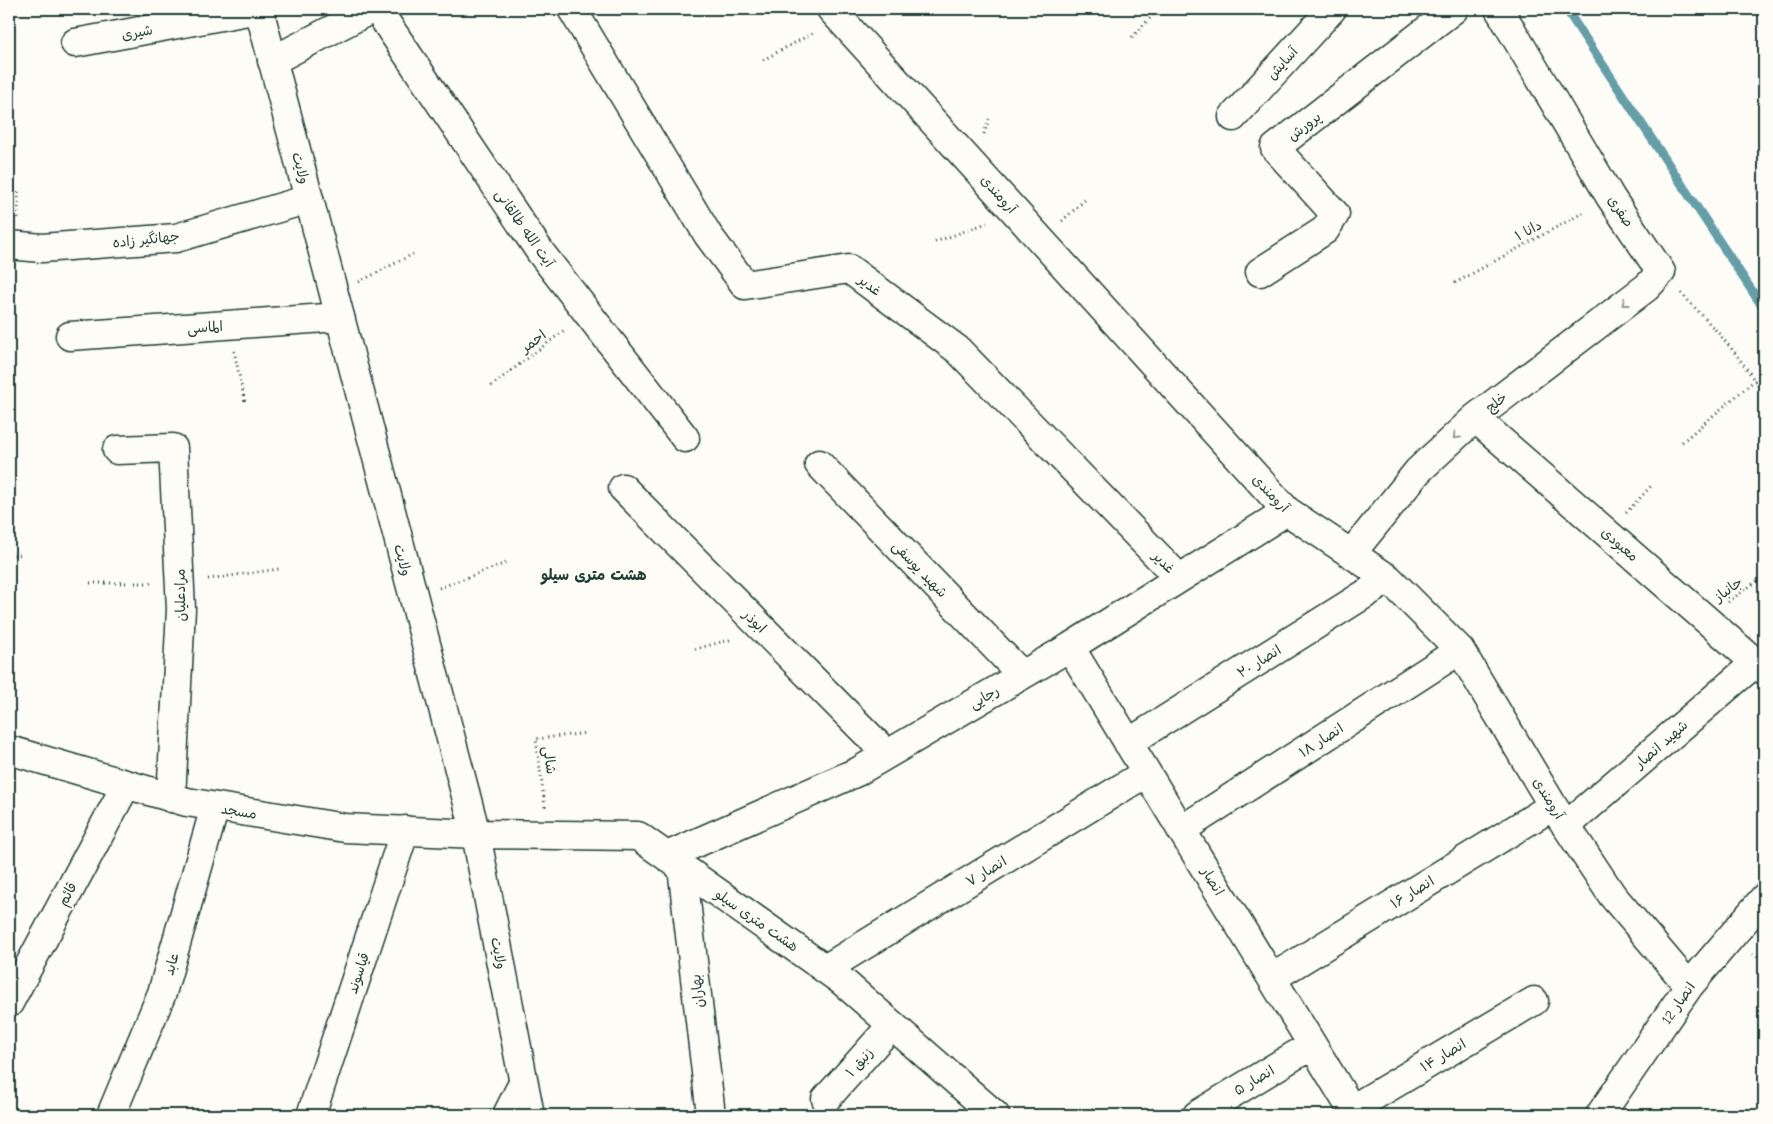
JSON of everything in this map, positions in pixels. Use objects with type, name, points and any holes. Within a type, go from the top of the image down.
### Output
[{"type":"street","name":"ولایت","points":[[259,9],[476,834],[530,1115]]},
{"type":"street","name":"شیری","points":[[75,44],[259,9]]},
{"type":"street","points":[[272,61],[362,14],[368,9]]},
{"type":"street","name":"آیت الله طالقانی","points":[[377,9],[541,253],[685,438]]},
{"type":"street","name":"غدیر","points":[[572,9],[708,235],[745,285],[849,269],[958,350],[1179,578]]},
{"type":"street","name":"آسایش","points":[[1233,117],[1332,9]]},
{"type":"street","name":"پرورش","points":[[1260,272],[1325,230],[1335,214],[1275,148],[1454,9]]},
{"type":"street","name":"صفری","points":[[1499,9],[1611,198],[1661,272]]},
{"type":"street","name":"آرومندی","points":[[835,14],[1287,511],[1389,579],[1460,650],[1559,816],[1612,895],[1690,986]]},
{"type":"street","name":"جهانگیر زاده","points":[[9,245],[42,248],[176,238],[309,199]]},
{"type":"street","name":"خلج","points":[[1351,554],[1418,471],[1476,418],[1647,286],[1661,272]]},
{"type":"street","name":"الماسی","points":[[70,336],[228,325],[337,306]]},
{"type":"street","name":"معبودی","points":[[1476,418],[1760,666]]},
{"type":"street","name":"مرادعلیان","points":[[117,450],[173,448],[181,608],[170,798]]},
{"type":"street","name":"شهید یوسفی","points":[[819,464],[1022,675]]},
{"type":"street","name":"ابوذر","points":[[623,488],[887,754]]},
{"type":"street","name":"رجایی","points":[[675,862],[856,772],[1070,647],[1287,511]]},
{"type":"street","name":"انصار ۲۰","points":[[1128,743],[1389,579]]},
{"type":"street","name":"انصار","points":[[1070,647],[1354,1112]]},
{"type":"street","name":"انصار ۱۸","points":[[1181,830],[1460,650]]},
{"type":"street","name":"شهید انصار","points":[[1559,816],[1760,666]]},
{"type":"street","name":"مسجد","points":[[9,750],[187,802],[345,828],[476,834]]},
{"type":"street","name":"انصار ۷","points":[[825,968],[1146,773]]},
{"type":"street","name":"قائم","points":[[9,1003],[126,785]]},
{"type":"street","name":"عابد","points":[[111,1115],[162,993],[215,807]]},
{"type":"street","name":"انصار ۱۶","points":[[1272,978],[1559,816]]},
{"type":"street","name":"قیاسوند","points":[[311,1115],[405,830]]},
{"type":"street","name":"هشت متری سیلو","points":[[476,834],[638,836],[842,981],[995,1115]]},
{"type":"street","name":"بهاران","points":[[675,862],[712,1115]]},
{"type":"street","name":"انصار 12","points":[[1600,1115],[1690,986],[1764,898]]},
{"type":"street","name":"انصار ۱۴","points":[[1354,1112],[1534,1001]]},
{"type":"street","name":"زنبق ۱","points":[[826,1099],[892,1025]]},
{"type":"street","name":"انصار ۵","points":[[1197,1115],[1312,1044]]},
{"type":"street","points":[[507,1115],[524,1083]]},
{"type":"path","points":[[1132,37],[1159,9]]},
{"type":"path","points":[[763,60],[835,14]]},
{"type":"path","name":"دانا ۱","points":[[1455,283],[1611,198]]},
{"type":"path","points":[[935,242],[1016,213]]},
{"type":"path","points":[[337,306],[413,254]]},
{"type":"path","points":[[1661,272],[1729,343],[1755,380],[1764,397]]},
{"type":"path","name":"احمر","points":[[491,386],[588,313]]},
{"type":"path","points":[[228,325],[245,402]]},
{"type":"path","points":[[1682,442],[1755,380]]},
{"type":"path","points":[[1607,534],[1651,486]]},
{"type":"path","points":[[9,556],[22,554]]},
{"type":"path","points":[[414,598],[509,562]]},
{"type":"path","name":"جانباز","points":[[1706,619],[1764,576]]},
{"type":"path","points":[[695,649],[765,631]]},
{"type":"path","name":"شالی","points":[[549,835],[536,739],[587,733]]},
{"type":"waterway","points":[[1566,9],[1764,309]]},
{"type":"district","name":"هشت متری سیلو","points":[[594,575]]}]
